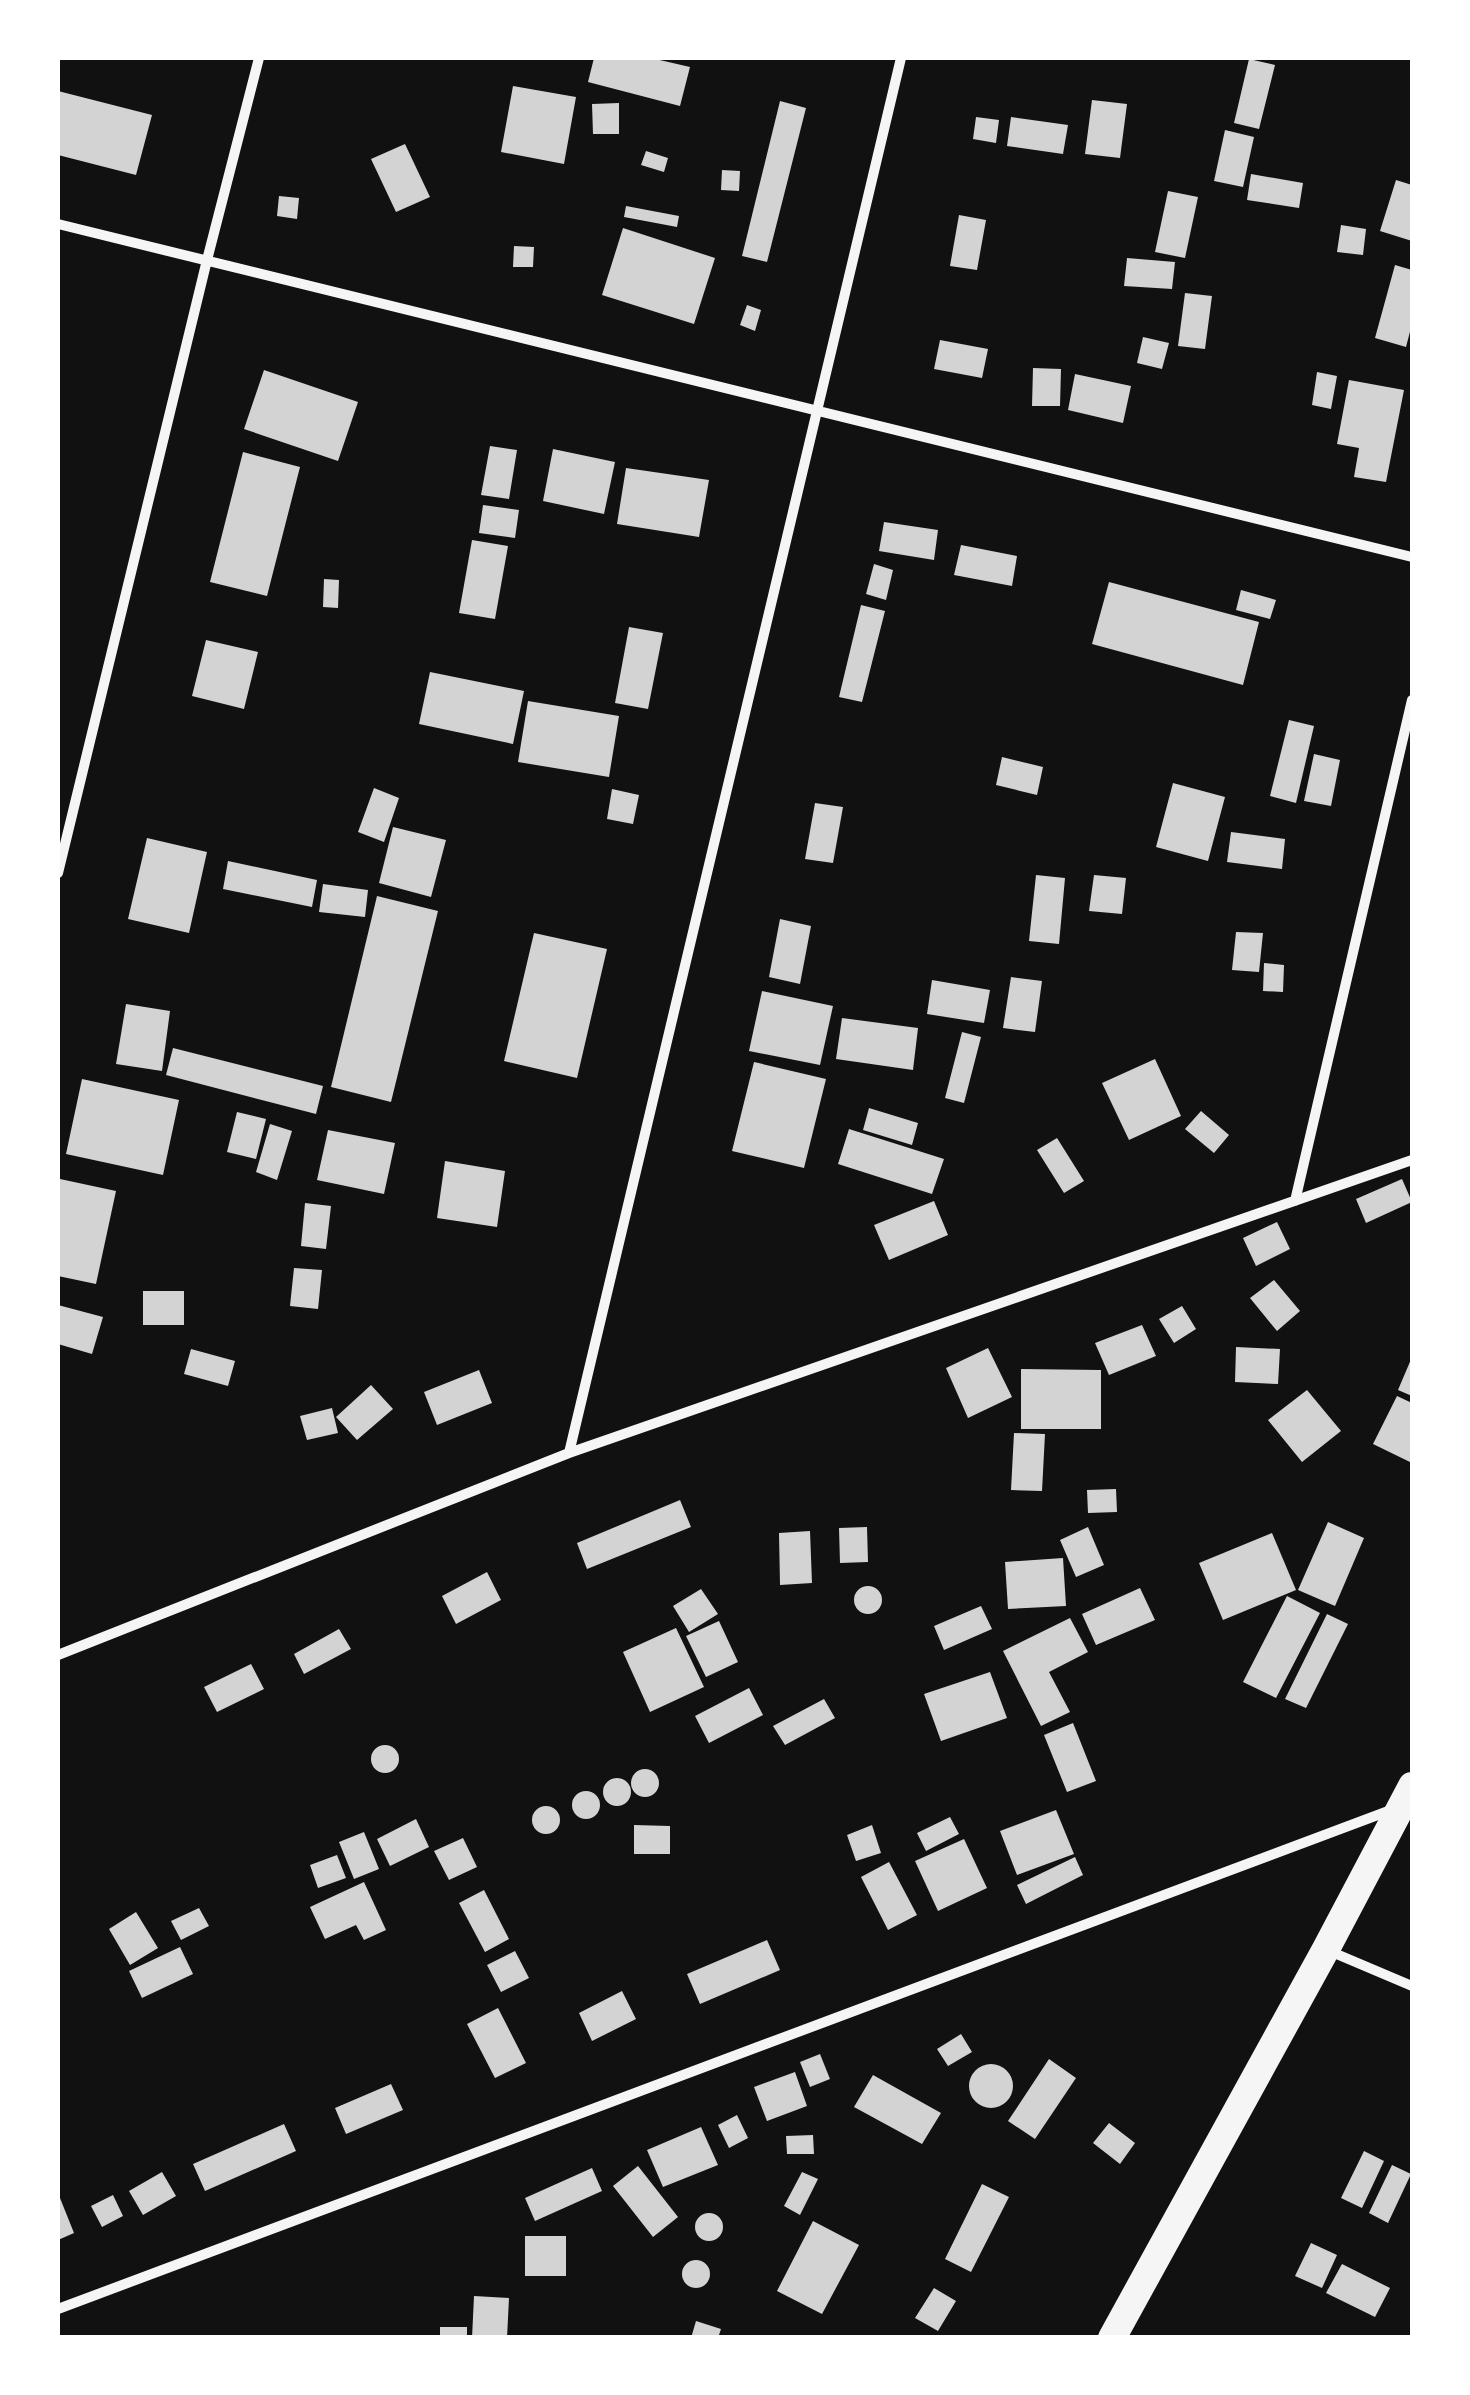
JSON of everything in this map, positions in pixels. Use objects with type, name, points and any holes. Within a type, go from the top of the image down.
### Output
[{"type":"highway","points":[[1112,2338],[1407,1796]]},
{"type":"street","points":[[58,874],[259,58]]},
{"type":"street","points":[[569,1453],[901,58]]},
{"type":"street","points":[[58,224],[1412,556]]},
{"type":"street","points":[[1295,1200],[1412,700]]},
{"type":"street","points":[[58,1655],[569,1453],[1412,1160]]},
{"type":"street","points":[[58,2309],[1407,1796]]},
{"type":"street","points":[[1326,1949],[1412,1986]]},
{"type":"building","points":[[594,58],[651,58],[690,67],[680,106],[588,82]]},
{"type":"building","points":[[1249,59],[1275,65],[1259,129],[1234,123]]},
{"type":"building","points":[[513,86],[576,97],[564,164],[501,152]]},
{"type":"building","points":[[58,91],[152,115],[136,175],[58,155]]},
{"type":"building","points":[[1092,100],[1127,104],[1120,158],[1085,154]]},
{"type":"building","points":[[780,101],[806,108],[767,262],[742,256]]},
{"type":"building","points":[[619,103],[619,134],[593,134],[592,104]]},
{"type":"building","points":[[976,117],[999,120],[996,143],[973,139]]},
{"type":"building","points":[[1011,117],[1068,125],[1063,154],[1007,146]]},
{"type":"building","points":[[1225,130],[1254,137],[1243,187],[1214,181]]},
{"type":"building","points":[[405,144],[430,197],[396,212],[371,159]]},
{"type":"building","points":[[646,151],[668,158],[664,172],[641,165]]},
{"type":"building","points":[[722,170],[740,171],[739,191],[721,190]]},
{"type":"building","points":[[1251,174],[1303,183],[1299,208],[1247,200]]},
{"type":"building","points":[[1396,180],[1412,185],[1412,241],[1380,231]]},
{"type":"building","points":[[1168,191],[1198,197],[1185,258],[1155,252]]},
{"type":"building","points":[[279,196],[299,198],[297,219],[277,216]]},
{"type":"building","points":[[626,206],[679,216],[677,227],[624,217]]},
{"type":"building","points":[[959,215],[986,220],[977,270],[950,266]]},
{"type":"building","points":[[1341,225],[1366,229],[1363,255],[1337,252]]},
{"type":"building","points":[[623,228],[715,258],[694,324],[602,295]]},
{"type":"building","points":[[514,246],[534,247],[533,267],[513,267]]},
{"type":"building","points":[[1127,258],[1175,262],[1172,289],[1124,286]]},
{"type":"building","points":[[1395,265],[1412,270],[1412,324],[1406,347],[1375,338]]},
{"type":"building","points":[[1185,293],[1212,296],[1205,349],[1178,346]]},
{"type":"building","points":[[747,305],[761,310],[755,331],[740,325]]},
{"type":"building","points":[[1143,337],[1169,343],[1162,369],[1137,363]]},
{"type":"building","points":[[940,340],[988,349],[982,378],[934,369]]},
{"type":"building","points":[[1033,368],[1061,369],[1060,406],[1032,406]]},
{"type":"building","points":[[264,370],[358,402],[338,461],[244,429]]},
{"type":"building","points":[[1317,372],[1337,376],[1331,409],[1312,405]]},
{"type":"building","points":[[1075,374],[1131,386],[1123,423],[1068,410]]},
{"type":"building","points":[[1349,380],[1404,390],[1386,482],[1354,477],[1359,448],[1337,444]]},
{"type":"building","points":[[490,446],[517,450],[509,499],[481,495]]},
{"type":"building","points":[[553,449],[615,462],[604,514],[543,501]]},
{"type":"building","points":[[243,452],[300,467],[267,596],[210,582]]},
{"type":"building","points":[[626,468],[709,480],[699,537],[617,524]]},
{"type":"building","points":[[483,505],[519,510],[515,538],[479,533]]},
{"type":"building","points":[[884,522],[938,530],[934,560],[879,551]]},
{"type":"building","points":[[472,540],[508,546],[495,619],[459,613]]},
{"type":"building","points":[[961,545],[1017,556],[1012,586],[954,575]]},
{"type":"building","points":[[874,564],[893,570],[886,600],[866,594]]},
{"type":"building","points":[[324,579],[339,580],[338,608],[323,607]]},
{"type":"building","points":[[1109,582],[1259,622],[1243,685],[1092,644]]},
{"type":"building","points":[[1241,590],[1276,600],[1270,619],[1236,610]]},
{"type":"building","points":[[861,605],[885,611],[862,702],[839,697]]},
{"type":"building","points":[[629,627],[663,633],[648,709],[615,703]]},
{"type":"building","points":[[206,640],[258,652],[244,709],[192,696]]},
{"type":"building","points":[[430,672],[524,691],[513,744],[419,724]]},
{"type":"building","points":[[528,701],[619,716],[609,777],[518,762]]},
{"type":"building","points":[[1289,720],[1314,726],[1296,803],[1270,796]]},
{"type":"building","points":[[1314,754],[1340,760],[1331,806],[1304,801]]},
{"type":"building","points":[[1002,757],[1043,767],[1037,795],[996,785]]},
{"type":"building","points":[[1173,783],[1225,797],[1208,861],[1156,847]]},
{"type":"building","points":[[374,788],[399,798],[384,842],[358,832]]},
{"type":"building","points":[[612,789],[639,795],[633,824],[607,819]]},
{"type":"building","points":[[815,803],[843,807],[833,863],[805,859]]},
{"type":"building","points":[[393,827],[446,840],[431,897],[379,883]]},
{"type":"building","points":[[1231,832],[1285,839],[1282,869],[1227,862]]},
{"type":"building","points":[[147,838],[207,852],[189,933],[128,919]]},
{"type":"building","points":[[228,861],[317,880],[312,907],[223,889]]},
{"type":"building","points":[[1036,875],[1065,878],[1059,944],[1029,941]]},
{"type":"building","points":[[1094,875],[1126,878],[1122,914],[1089,911]]},
{"type":"building","points":[[323,884],[368,890],[365,917],[319,912]]},
{"type":"building","points":[[377,896],[438,911],[391,1102],[331,1087]]},
{"type":"building","points":[[780,919],[811,926],[800,984],[769,977]]},
{"type":"building","points":[[1236,932],[1263,933],[1259,972],[1232,970]]},
{"type":"building","points":[[534,933],[607,949],[577,1078],[504,1061]]},
{"type":"building","points":[[1264,963],[1284,965],[1283,992],[1263,991]]},
{"type":"building","points":[[1011,977],[1042,981],[1035,1032],[1003,1028]]},
{"type":"building","points":[[932,980],[990,990],[984,1023],[927,1014]]},
{"type":"building","points":[[762,991],[833,1006],[820,1065],[749,1051]]},
{"type":"building","points":[[126,1004],[170,1011],[162,1071],[116,1064]]},
{"type":"building","points":[[842,1018],[918,1028],[913,1070],[836,1059]]},
{"type":"building","points":[[962,1032],[981,1037],[964,1103],[945,1098]]},
{"type":"building","points":[[173,1048],[323,1086],[316,1114],[166,1075]]},
{"type":"building","points":[[1155,1059],[1181,1116],[1129,1140],[1102,1083]]},
{"type":"building","points":[[754,1062],[826,1079],[804,1168],[732,1151]]},
{"type":"building","points":[[82,1079],[179,1100],[163,1175],[66,1154]]},
{"type":"building","points":[[869,1108],[918,1123],[912,1145],[863,1130]]},
{"type":"building","points":[[1201,1111],[1229,1135],[1214,1153],[1185,1129]]},
{"type":"building","points":[[237,1112],[266,1119],[256,1159],[227,1152]]},
{"type":"building","points":[[270,1124],[292,1131],[277,1180],[256,1172]]},
{"type":"building","points":[[849,1129],[944,1159],[932,1194],[838,1164]]},
{"type":"building","points":[[328,1130],[395,1143],[384,1194],[317,1180]]},
{"type":"building","points":[[1057,1138],[1084,1181],[1064,1193],[1037,1150]]},
{"type":"building","points":[[445,1161],[505,1171],[497,1227],[437,1218]]},
{"type":"building","points":[[60,1179],[116,1191],[96,1284],[58,1276]]},
{"type":"building","points":[[1402,1179],[1412,1202],[1366,1223],[1356,1199]]},
{"type":"building","points":[[934,1201],[948,1235],[889,1260],[874,1225]]},
{"type":"building","points":[[305,1203],[331,1206],[326,1249],[301,1246]]},
{"type":"building","points":[[1277,1222],[1290,1249],[1256,1266],[1243,1238]]},
{"type":"building","points":[[294,1268],[322,1270],[318,1309],[290,1306]]},
{"type":"building","points":[[1274,1280],[1300,1311],[1277,1331],[1250,1298]]},
{"type":"building","points":[[143,1291],[184,1291],[184,1325],[143,1325]]},
{"type":"building","points":[[58,1305],[103,1317],[92,1354],[58,1344]]},
{"type":"building","points":[[1182,1306],[1196,1329],[1174,1343],[1159,1319]]},
{"type":"building","points":[[1142,1325],[1156,1356],[1109,1375],[1095,1343]]},
{"type":"building","points":[[1236,1347],[1280,1349],[1278,1384],[1235,1382]]},
{"type":"building","points":[[988,1348],[1012,1397],[968,1418],[946,1368]]},
{"type":"building","points":[[191,1349],[235,1361],[228,1386],[184,1374]]},
{"type":"building","points":[[1412,1357],[1412,1396],[1398,1390]]},
{"type":"building","points":[[1021,1369],[1101,1370],[1101,1429],[1021,1429]]},
{"type":"building","points":[[479,1370],[492,1403],[437,1425],[424,1392]]},
{"type":"building","points":[[371,1385],[393,1409],[357,1440],[336,1417]]},
{"type":"building","points":[[1307,1390],[1341,1431],[1302,1462],[1268,1420]]},
{"type":"building","points":[[1397,1396],[1412,1403],[1412,1463],[1373,1444]]},
{"type":"building","points":[[332,1408],[338,1433],[307,1440],[300,1416]]},
{"type":"building","points":[[1014,1433],[1045,1434],[1042,1491],[1011,1490]]},
{"type":"building","points":[[1116,1489],[1117,1512],[1088,1513],[1087,1490]]},
{"type":"building","points":[[680,1500],[691,1527],[587,1569],[577,1543]]},
{"type":"building","points":[[1328,1522],[1364,1538],[1335,1606],[1298,1590]]},
{"type":"building","points":[[867,1527],[868,1562],[840,1563],[839,1528]]},
{"type":"building","points":[[1088,1527],[1104,1565],[1076,1577],[1060,1540]]},
{"type":"building","points":[[810,1531],[812,1583],[780,1585],[779,1533]]},
{"type":"building","points":[[1272,1533],[1296,1590],[1223,1620],[1199,1563]]},
{"type":"building","points":[[1063,1558],[1066,1606],[1008,1609],[1005,1562]]},
{"type":"building","points":[[487,1572],[501,1600],[456,1624],[442,1596]]},
{"type":"building","points":[[868,1586],[878,1590],[882,1600],[878,1610],[868,1614],[858,1610],[854,1600],[858,1590]]},
{"type":"building","points":[[1140,1588],[1155,1620],[1096,1645],[1082,1614]]},
{"type":"building","points":[[701,1589],[718,1614],[689,1632],[673,1606]]},
{"type":"building","points":[[1287,1596],[1320,1613],[1276,1698],[1243,1682]]},
{"type":"building","points":[[981,1606],[992,1629],[944,1650],[934,1626]]},
{"type":"building","points":[[1327,1614],[1348,1624],[1306,1708],[1285,1699]]},
{"type":"building","points":[[1070,1618],[1088,1652],[1049,1672],[1070,1712],[1041,1726],[1003,1651]]},
{"type":"building","points":[[719,1621],[738,1662],[706,1677],[686,1636]]},
{"type":"building","points":[[676,1628],[704,1687],[650,1712],[623,1652]]},
{"type":"building","points":[[339,1629],[351,1649],[304,1674],[294,1654]]},
{"type":"building","points":[[251,1664],[264,1689],[217,1712],[204,1687]]},
{"type":"building","points":[[990,1672],[1007,1718],[941,1741],[924,1694]]},
{"type":"building","points":[[749,1688],[763,1715],[709,1743],[695,1716]]},
{"type":"building","points":[[824,1699],[835,1718],[785,1745],[773,1726]]},
{"type":"building","points":[[1073,1723],[1096,1781],[1067,1792],[1044,1735]]},
{"type":"building","points":[[385,1745],[395,1749],[399,1759],[395,1769],[385,1773],[375,1769],[371,1759],[375,1749]]},
{"type":"building","points":[[645,1769],[655,1773],[659,1783],[655,1793],[645,1797],[635,1793],[631,1783],[635,1773]]},
{"type":"building","points":[[617,1778],[627,1782],[631,1792],[627,1802],[617,1806],[607,1802],[603,1792],[607,1782]]},
{"type":"building","points":[[586,1791],[596,1795],[600,1805],[596,1815],[586,1819],[576,1815],[572,1805],[576,1795]]},
{"type":"building","points":[[546,1806],[556,1810],[560,1820],[556,1830],[546,1834],[536,1830],[532,1820],[536,1810]]},
{"type":"building","points":[[1056,1810],[1074,1854],[1017,1875],[1000,1831]]},
{"type":"building","points":[[950,1817],[959,1834],[926,1851],[917,1833]]},
{"type":"building","points":[[416,1819],[429,1847],[390,1866],[377,1839]]},
{"type":"building","points":[[634,1825],[670,1826],[670,1854],[634,1854]]},
{"type":"building","points":[[872,1825],[881,1853],[856,1861],[847,1835]]},
{"type":"building","points":[[364,1832],[379,1869],[354,1879],[339,1842]]},
{"type":"building","points":[[463,1838],[477,1867],[449,1880],[434,1851]]},
{"type":"building","points":[[964,1839],[987,1888],[938,1911],[915,1861]]},
{"type":"building","points":[[337,1855],[346,1878],[318,1888],[310,1865]]},
{"type":"building","points":[[1075,1857],[1083,1875],[1026,1904],[1017,1885]]},
{"type":"building","points":[[889,1862],[917,1915],[888,1930],[861,1877]]},
{"type":"building","points":[[364,1882],[386,1930],[364,1940],[356,1925],[325,1939],[310,1907]]},
{"type":"building","points":[[484,1890],[509,1939],[485,1952],[459,1903]]},
{"type":"building","points":[[199,1908],[209,1926],[181,1940],[171,1921]]},
{"type":"building","points":[[136,1912],[158,1948],[130,1965],[109,1929]]},
{"type":"building","points":[[767,1940],[780,1970],[700,2004],[687,1974]]},
{"type":"building","points":[[180,1947],[193,1974],[142,1998],[129,1971]]},
{"type":"building","points":[[515,1951],[529,1978],[501,1992],[487,1965]]},
{"type":"building","points":[[622,1991],[636,2019],[592,2041],[579,2013]]},
{"type":"building","points":[[498,2008],[526,2063],[495,2078],[467,2024]]},
{"type":"building","points":[[961,2034],[972,2052],[948,2066],[937,2049]]},
{"type":"building","points":[[820,2054],[830,2079],[810,2087],[800,2062]]},
{"type":"building","points":[[1049,2059],[1076,2078],[1035,2139],[1008,2121]]},
{"type":"building","points":[[991,2064],[1007,2070],[1013,2086],[1007,2102],[991,2108],[975,2102],[969,2086],[975,2070]]},
{"type":"building","points":[[795,2072],[807,2106],[767,2121],[754,2087]]},
{"type":"building","points":[[873,2075],[941,2113],[922,2144],[854,2107]]},
{"type":"building","points":[[391,2084],[403,2110],[346,2134],[335,2108]]},
{"type":"building","points":[[737,2115],[748,2138],[729,2148],[718,2125]]},
{"type":"building","points":[[1109,2123],[1135,2143],[1120,2164],[1093,2143]]},
{"type":"building","points":[[284,2124],[296,2151],[205,2191],[193,2164]]},
{"type":"building","points":[[701,2127],[718,2165],[663,2187],[647,2150]]},
{"type":"building","points":[[813,2135],[814,2154],[787,2154],[786,2136]]},
{"type":"building","points":[[1364,2151],[1384,2161],[1362,2208],[1341,2198]]},
{"type":"building","points":[[1392,2165],[1411,2174],[1388,2223],[1369,2213]]},
{"type":"building","points":[[638,2166],[678,2217],[653,2237],[613,2186]]},
{"type":"building","points":[[592,2168],[602,2191],[535,2221],[525,2198]]},
{"type":"building","points":[[162,2172],[176,2196],[143,2215],[129,2191]]},
{"type":"building","points":[[802,2172],[818,2179],[800,2215],[784,2206]]},
{"type":"building","points":[[982,2184],[1009,2197],[971,2272],[945,2259]]},
{"type":"building","points":[[58,2193],[74,2233],[58,2240]]},
{"type":"building","points":[[113,2195],[123,2216],[102,2227],[91,2206]]},
{"type":"building","points":[[709,2213],[719,2217],[723,2227],[719,2237],[709,2241],[699,2237],[695,2227],[699,2217]]},
{"type":"building","points":[[813,2221],[859,2245],[822,2314],[777,2291]]},
{"type":"building","points":[[525,2236],[566,2236],[566,2276],[525,2276]]},
{"type":"building","points":[[1311,2243],[1337,2255],[1322,2288],[1295,2276]]},
{"type":"building","points":[[696,2260],[706,2264],[710,2274],[706,2284],[696,2288],[686,2284],[682,2274],[686,2264]]},
{"type":"building","points":[[1342,2264],[1390,2288],[1375,2317],[1326,2293]]},
{"type":"building","points":[[934,2288],[956,2301],[938,2331],[915,2318]]},
{"type":"building","points":[[474,2296],[509,2298],[507,2338],[472,2338]]},
{"type":"building","points":[[696,2321],[721,2329],[718,2338],[691,2338]]},
{"type":"building","points":[[440,2327],[467,2327],[467,2338],[440,2338]]}]
